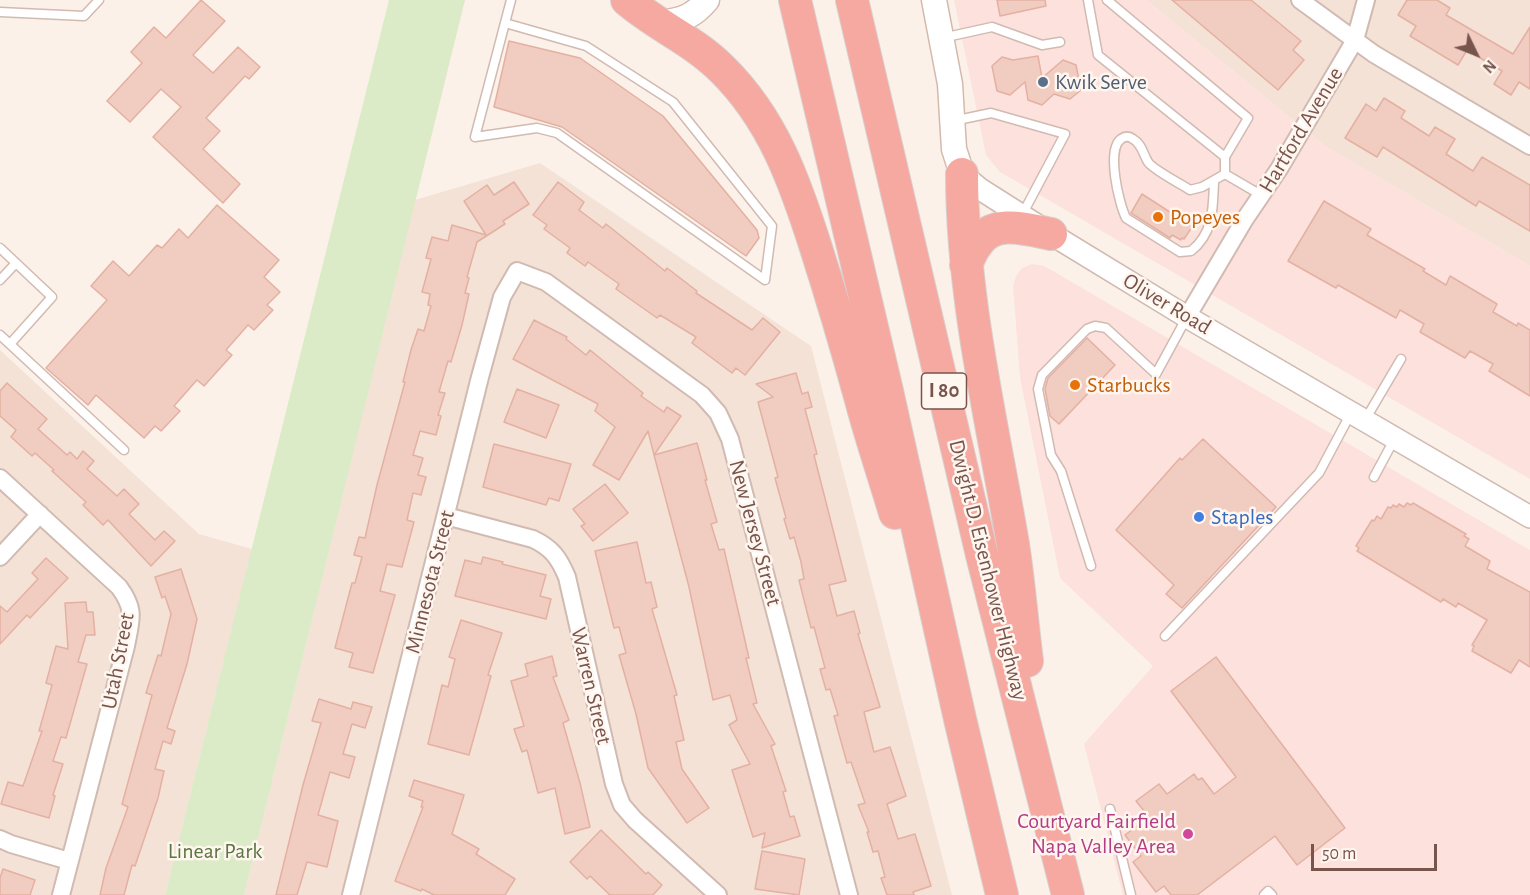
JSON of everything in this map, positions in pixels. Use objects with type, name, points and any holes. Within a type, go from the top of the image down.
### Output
[{"type":"highway","points":[[627,0],[694,44],[723,70],[747,97],[777,144],[795,183],[836,309],[862,407],[960,719]]},
{"type":"highway","name":"I 80","points":[[795,0],[887,391],[993,859],[999,895]]},
{"type":"highway","name":"Dwight D. Eisenhower Highway","points":[[852,0],[982,555],[1068,895]]},
{"type":"highway","points":[[963,174],[966,265],[990,430],[1013,545],[1041,782]]},
{"type":"highway","points":[[966,265],[978,242],[993,230],[1018,226],[1051,234]]},
{"type":"main road","points":[[661,23],[678,21],[695,13],[707,0]]},
{"type":"main road","points":[[934,0],[950,84],[954,149],[963,174]]},
{"type":"street","points":[[1300,0],[1375,55],[1530,146]]},
{"type":"street","name":"Hartford Avenue","points":[[1187,317],[1245,219],[1279,170],[1354,40],[1366,0]]},
{"type":"street","name":"Oliver Road","points":[[963,174],[980,189],[1022,216],[1187,317],[1530,516]]},
{"type":"street","name":"Minnesota Street","points":[[351,895],[502,297],[516,271]]},
{"type":"street","name":"New Jersey Street","points":[[516,271],[546,282],[702,395],[718,413],[730,439],[849,895]]},
{"type":"street","name":"Utah Street","points":[[0,478],[118,587],[129,601],[131,619],[61,895]]},
{"type":"street","points":[[0,557],[40,514]]},
{"type":"street","name":"Warren Street","points":[[446,516],[533,539],[546,545],[557,556],[567,577],[614,784],[622,805],[635,820],[718,895]]},
{"type":"street","points":[[0,839],[69,861]]},
{"type":"lane","points":[[0,12],[84,16],[99,0]]},
{"type":"lane","points":[[505,23],[586,46],[673,102],[772,226],[765,279],[557,133],[537,128],[475,137],[511,0]]},
{"type":"lane","points":[[1088,0],[1098,55],[1225,157]]},
{"type":"lane","points":[[1107,0],[1248,118],[1225,157],[1225,174]]},
{"type":"lane","points":[[942,38],[992,27],[1042,45],[1060,42]]},
{"type":"lane","points":[[952,122],[990,113],[1065,134],[1022,216]]},
{"type":"lane","points":[[1214,181],[1212,218],[1208,231],[1191,251],[1180,252],[1131,223],[1122,211],[1113,155],[1118,142],[1127,136],[1132,138],[1141,147],[1148,163],[1190,190],[1202,187],[1225,174]]},
{"type":"lane","points":[[1225,174],[1262,195]]},
{"type":"lane","points":[[0,248],[52,297],[10,344]]},
{"type":"lane","points":[[0,280],[16,263]]},
{"type":"lane","points":[[1091,566],[1061,471],[1052,455],[1038,388],[1042,375],[1087,329],[1095,326],[1106,328],[1156,374],[1187,317]]},
{"type":"lane","points":[[0,335],[124,450]]},
{"type":"lane","points":[[1165,636],[1319,473],[1401,359]]},
{"type":"lane","points":[[1374,477],[1395,438]]},
{"type":"lane","points":[[1110,809],[1131,895]]},
{"type":"lane","points":[[1264,895],[1268,891],[1272,895]]},
{"type":"shaded area","points":[[954,0],[1146,0],[1325,146],[1530,266],[1530,479],[1000,172],[986,155]]},
{"type":"shaded area","points":[[1146,0],[1530,0],[1530,266],[1325,146]]},
{"type":"shaded area","points":[[540,163],[811,346],[952,895],[244,895],[415,200]]},
{"type":"shaded area","points":[[1032,264],[1044,266],[1053,271],[1530,550],[1530,895],[1123,895],[1084,744],[1153,666],[1060,578],[1020,377],[1013,286],[1022,268]]},
{"type":"shaded area","points":[[0,350],[199,534],[252,549],[165,895],[0,895]]},
{"type":"green space","name":"Linear Park","points":[[389,0],[465,0],[244,895],[165,895]]},
{"type":"building","points":[[201,0],[225,21],[193,55],[213,73],[238,47],[260,67],[249,79],[245,76],[206,118],[220,131],[203,149],[240,184],[223,203],[153,137],[181,107],[161,89],[130,122],[107,101],[142,63],[131,52],[154,27],[166,38]]},
{"type":"building","points":[[997,0],[1045,0],[1046,6],[1000,16]]},
{"type":"building","points":[[1172,0],[1251,0],[1301,41],[1293,50],[1304,60],[1278,90]]},
{"type":"building","points":[[1407,0],[1437,0],[1450,8],[1446,15],[1513,54],[1530,27],[1530,89],[1519,82],[1511,95],[1494,84],[1502,71],[1467,50],[1458,65],[1410,36],[1416,26],[1398,15]]},
{"type":"building","points":[[509,41],[580,58],[663,116],[757,230],[759,238],[746,256],[562,127],[494,107]]},
{"type":"building","points":[[1038,56],[1042,78],[1063,60],[1076,65],[1081,90],[1070,99],[1054,94],[1042,105],[1028,100],[1025,82],[1010,95],[997,91],[992,66],[1002,57],[1013,60]]},
{"type":"building","points":[[1384,98],[1405,111],[1401,118],[1429,136],[1435,127],[1455,139],[1446,154],[1473,171],[1482,157],[1530,185],[1530,231],[1479,201],[1476,206],[1383,147],[1377,157],[1345,138],[1366,104],[1376,111]]},
{"type":"building","points":[[514,182],[529,204],[503,221],[505,224],[477,242],[467,277],[469,278],[465,293],[469,294],[462,325],[439,392],[445,393],[438,415],[441,416],[436,435],[420,431],[413,455],[423,458],[418,475],[426,477],[421,495],[413,493],[407,520],[414,522],[402,567],[387,564],[380,591],[395,595],[373,673],[349,667],[353,653],[335,648],[352,583],[355,583],[362,557],[354,555],[359,537],[365,538],[411,350],[418,329],[424,331],[431,306],[428,305],[430,294],[422,292],[431,259],[426,258],[432,237],[448,241],[452,225],[486,235],[464,201],[487,185],[494,195]]},
{"type":"building","points":[[558,182],[584,202],[579,210],[603,228],[606,224],[665,271],[667,268],[697,291],[696,293],[752,330],[763,318],[780,332],[745,375],[736,368],[732,373],[692,343],[696,337],[660,315],[657,318],[616,289],[619,284],[588,262],[585,266],[567,253],[570,248],[544,229],[547,225],[533,215]]},
{"type":"building","name":"Popeyes","points":[[1142,194],[1192,227],[1184,239],[1181,240],[1172,235],[1170,238],[1131,213]]},
{"type":"building","points":[[1324,201],[1371,229],[1367,235],[1425,269],[1423,271],[1446,285],[1450,276],[1497,304],[1493,312],[1517,326],[1518,323],[1530,330],[1530,396],[1489,371],[1493,364],[1470,351],[1465,358],[1420,332],[1424,324],[1400,310],[1396,318],[1338,285],[1336,288],[1288,261]]},
{"type":"building","points":[[217,205],[279,260],[264,277],[280,292],[267,305],[273,310],[254,330],[248,325],[226,350],[232,355],[204,386],[197,380],[174,406],[180,411],[161,431],[155,426],[144,438],[96,395],[88,405],[46,368],[107,300],[91,286],[113,261],[129,276],[157,245],[162,248],[179,229],[188,238]]},
{"type":"building","points":[[534,320],[567,337],[566,339],[586,355],[590,350],[643,393],[641,396],[664,412],[667,407],[681,416],[654,455],[648,431],[619,480],[593,465],[615,427],[595,411],[598,404],[513,359]]},
{"type":"building","points":[[1087,338],[1115,365],[1059,424],[1050,416],[1045,389],[1048,378]]},
{"type":"building","points":[[796,373],[802,394],[808,392],[812,407],[805,409],[817,454],[814,455],[846,581],[829,585],[837,616],[854,611],[860,633],[858,634],[880,707],[864,712],[874,752],[890,747],[906,796],[887,804],[898,839],[915,834],[931,886],[913,892],[914,895],[887,895],[881,878],[885,877],[878,851],[873,852],[867,832],[869,832],[858,805],[865,803],[851,762],[847,763],[834,716],[838,715],[830,689],[826,690],[820,669],[825,668],[814,627],[811,628],[799,580],[804,579],[801,562],[794,537],[790,539],[784,519],[786,518],[775,478],[778,477],[758,402],[773,397],[756,384]]},
{"type":"building","points":[[7,383],[47,419],[38,429],[67,455],[70,452],[77,459],[83,451],[94,461],[87,469],[117,496],[124,489],[139,504],[129,514],[155,540],[164,531],[175,541],[151,566],[108,520],[103,525],[83,505],[86,502],[52,471],[54,470],[35,453],[32,456],[11,437],[16,430],[0,416],[0,391]]},
{"type":"building","points":[[517,389],[559,405],[546,438],[504,422]]},
{"type":"building","points":[[1203,439],[1276,507],[1182,608],[1166,594],[1174,585],[1116,530],[1180,458],[1182,460]]},
{"type":"building","points":[[697,443],[717,522],[711,524],[719,550],[724,549],[749,658],[746,658],[757,703],[753,704],[775,744],[771,746],[786,791],[783,792],[790,817],[794,816],[800,836],[762,848],[765,833],[753,837],[732,770],[750,764],[729,725],[737,720],[730,695],[713,700],[689,587],[654,455]]},
{"type":"building","points":[[494,444],[571,464],[559,501],[549,498],[546,505],[483,487]]},
{"type":"building","points":[[605,484],[628,513],[593,541],[581,526],[585,524],[573,509]]},
{"type":"building","points":[[1407,503],[1411,505],[1413,503],[1466,534],[1464,536],[1469,539],[1465,546],[1490,561],[1487,569],[1530,592],[1530,667],[1519,660],[1511,673],[1472,651],[1474,646],[1472,645],[1487,620],[1458,603],[1456,607],[1443,599],[1441,602],[1357,551],[1359,548],[1356,546],[1372,520],[1374,521],[1377,516],[1381,519],[1388,507],[1391,508],[1393,505],[1397,507],[1399,504],[1404,507]]},
{"type":"building","points":[[637,542],[646,583],[651,582],[657,607],[652,609],[677,695],[674,696],[684,740],[676,742],[682,769],[709,808],[687,823],[648,768],[636,714],[619,655],[626,653],[619,627],[614,628],[595,551]]},
{"type":"building","points":[[483,557],[546,575],[540,596],[551,599],[546,619],[455,596],[465,560],[481,564]]},
{"type":"building","points":[[46,558],[68,578],[30,618],[27,615],[0,644],[0,606],[7,612],[38,579],[32,573]]},
{"type":"building","points":[[181,569],[197,619],[187,664],[167,728],[175,731],[171,744],[163,741],[155,769],[164,771],[158,798],[135,866],[132,865],[124,895],[100,895],[106,868],[128,807],[122,804],[152,695],[146,693],[158,655],[161,656],[171,614],[165,596],[162,598],[155,577]]},
{"type":"building","points":[[86,602],[87,612],[93,612],[95,635],[86,635],[78,662],[87,664],[66,738],[61,737],[53,761],[63,764],[53,795],[55,796],[49,818],[1,804],[8,782],[23,786],[42,731],[39,731],[52,685],[46,683],[56,646],[68,649],[65,603]]},
{"type":"building","points":[[461,620],[502,633],[488,675],[491,676],[469,755],[428,744],[442,685],[448,687],[455,659],[449,657]]},
{"type":"building","points":[[552,656],[557,676],[553,677],[569,720],[563,723],[590,827],[565,834],[555,788],[538,793],[527,750],[522,752],[514,729],[524,726],[511,681],[528,676],[525,664]]},
{"type":"building","points":[[1216,657],[1345,828],[1297,865],[1275,836],[1197,895],[1171,895],[1164,886],[1156,892],[1133,862],[1141,856],[1125,835],[1149,817],[1136,801],[1159,784],[1167,794],[1194,774],[1198,780],[1202,778],[1214,794],[1236,777],[1171,691]]},
{"type":"building","points":[[319,699],[351,709],[353,702],[372,707],[365,728],[352,724],[343,754],[355,757],[349,778],[330,772],[318,815],[338,821],[327,867],[307,862],[297,895],[276,895],[321,723],[312,721]]},
{"type":"building","points":[[414,780],[464,795],[452,834],[479,849],[476,854],[515,879],[505,895],[434,895],[395,881],[423,807],[421,807],[423,801],[409,796]]},
{"type":"building","points":[[601,830],[646,874],[648,872],[662,885],[653,895],[610,895],[590,876],[587,879],[570,862]]},
{"type":"building","points":[[762,851],[805,859],[799,895],[755,889]]},
{"type":"building","points":[[3,869],[35,880],[30,895],[0,895],[0,878]]},
{"type":"place","name":"Kwik Serve","points":[[1043,82]]},
{"type":"place","name":"Popeyes","points":[[1158,217]]},
{"type":"place","name":"Starbucks","points":[[1075,385]]},
{"type":"place","name":"Staples","points":[[1199,517]]},
{"type":"place","name":"Courtyard Fairfield Napa Valley Area","points":[[1188,834]]}]
